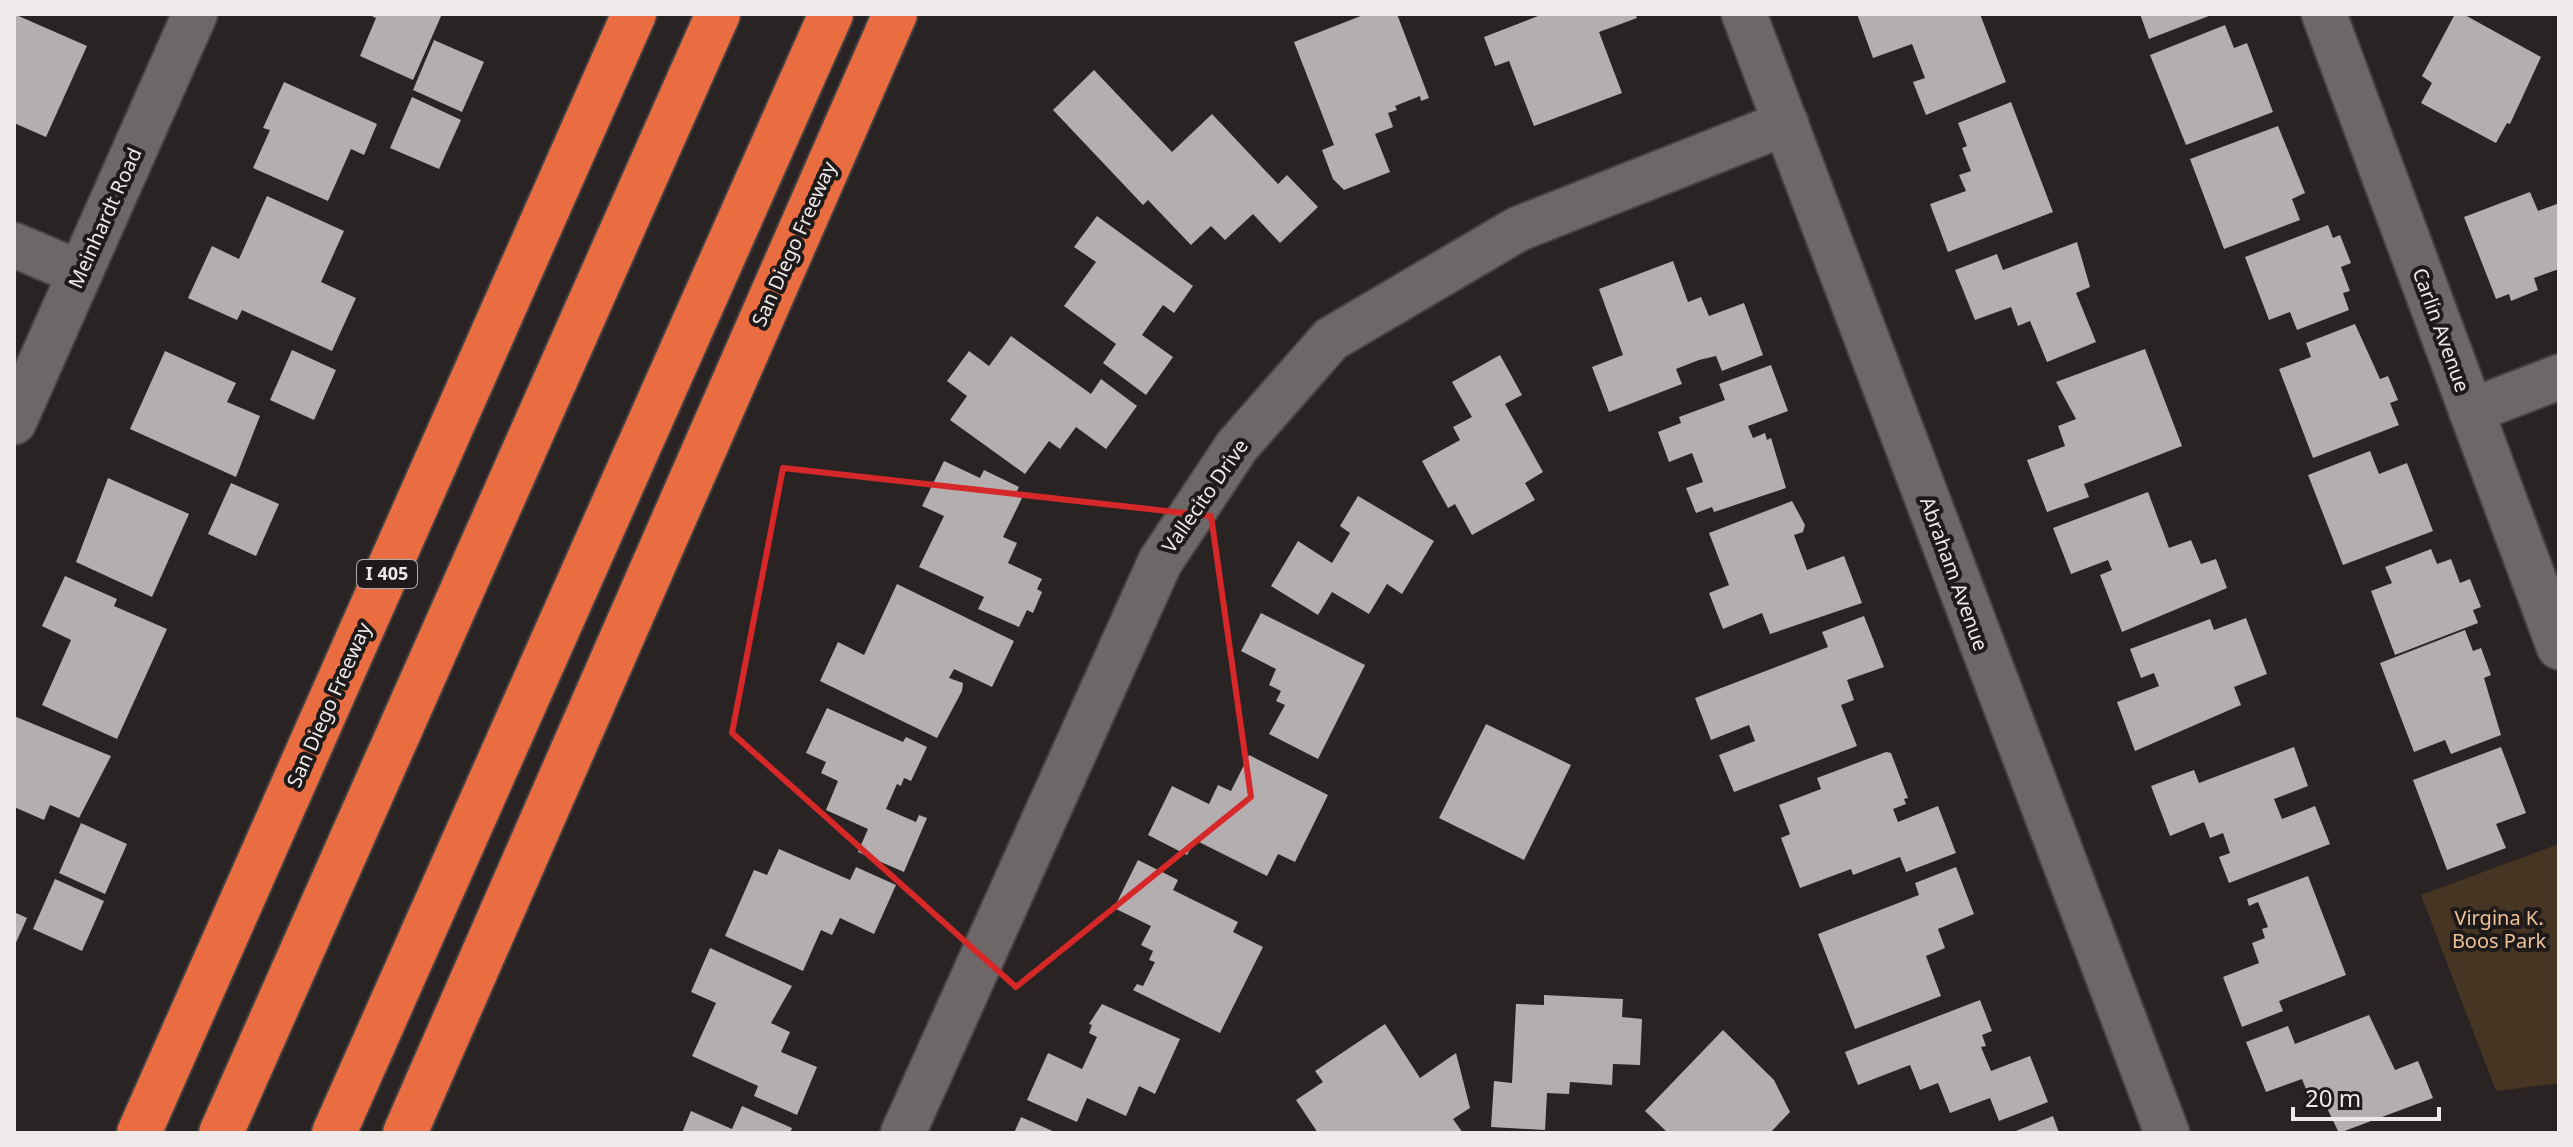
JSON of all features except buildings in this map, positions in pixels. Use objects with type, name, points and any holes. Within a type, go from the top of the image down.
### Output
[{"type":"highway","name":"San Diego Freeway","points":[[139,1133],[634,14]]},
{"type":"highway","points":[[221,1133],[718,14]]},
{"type":"highway","points":[[334,1133],[831,14]]},
{"type":"highway","name":"San Diego Freeway","points":[[405,1133],[895,14]]},
{"type":"street","name":"Meinhardt Road","points":[[14,422],[195,14]]},
{"type":"street","name":"Abraham Avenue","points":[[1744,14],[2167,1133]]},
{"type":"street","name":"Carlin Avenue","points":[[2324,14],[2559,647]]},
{"type":"street","name":"Vallecito Drive","points":[[903,1133],[1160,562],[1237,446],[1331,339],[1518,229],[1786,123]]},
{"type":"street","points":[[14,245],[80,273]]},
{"type":"street","points":[[2471,411],[2559,377]]},
{"type":"highlighted area","points":[[783,468],[1211,516],[1251,797],[1016,987],[732,733]]},
{"type":"green space","name":"Virgina K. Boos Park","points":[[2559,844],[2559,1083],[2496,1091],[2421,895]]}]
